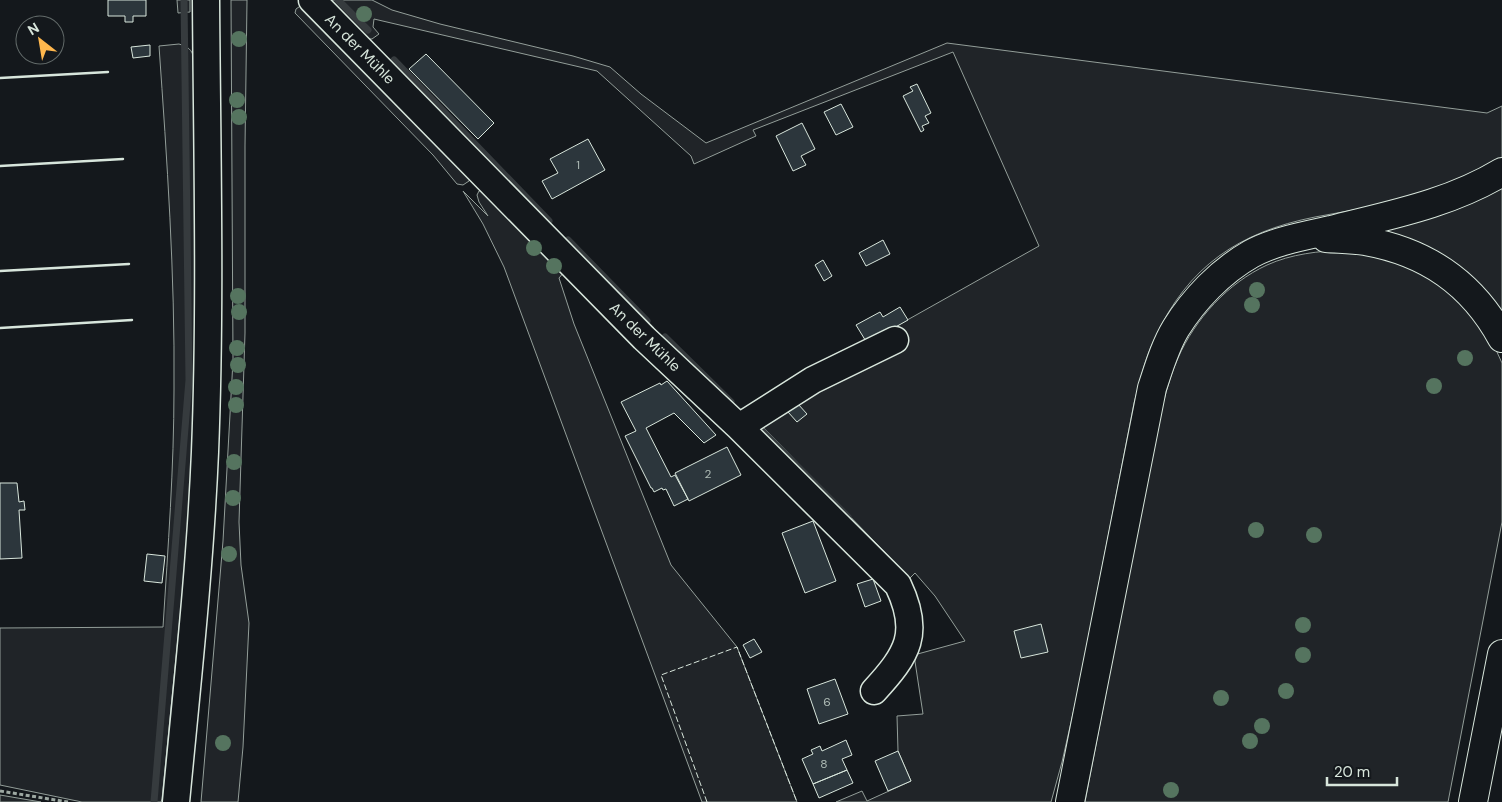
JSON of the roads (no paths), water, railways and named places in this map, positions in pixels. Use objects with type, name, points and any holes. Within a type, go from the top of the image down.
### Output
[{"type":"highway","points":[[1070,802],[1152,388],[1162,356],[1176,328],[1214,282],[1252,254],[1302,236],[1426,206],[1459,194],[1502,172]]},
{"type":"highway","points":[[1302,236],[1364,241],[1398,249],[1429,262],[1474,296],[1491,318],[1502,338]]},
{"type":"highway","points":[[1473,802],[1502,654]]},
{"type":"street","points":[[176,802],[197,583],[205,453],[208,296],[206,0]]},
{"type":"street","name":"An der Mühle","points":[[312,0],[644,338],[739,427],[898,585],[905,600],[910,619],[909,637],[904,652],[894,669],[874,691]]},
{"type":"street","points":[[739,427],[813,380],[895,340]]},
{"type":"waterway","points":[[154,802],[189,380],[184,0]]},
{"type":"waterway","points":[[338,0],[368,30]]},
{"type":"waterway","points":[[394,60],[549,221]]},
{"type":"waterway","points":[[568,240],[647,321]]},
{"type":"waterway","points":[[665,337],[731,402]]},
{"type":"waterway","points":[[761,430],[848,517]]}]
